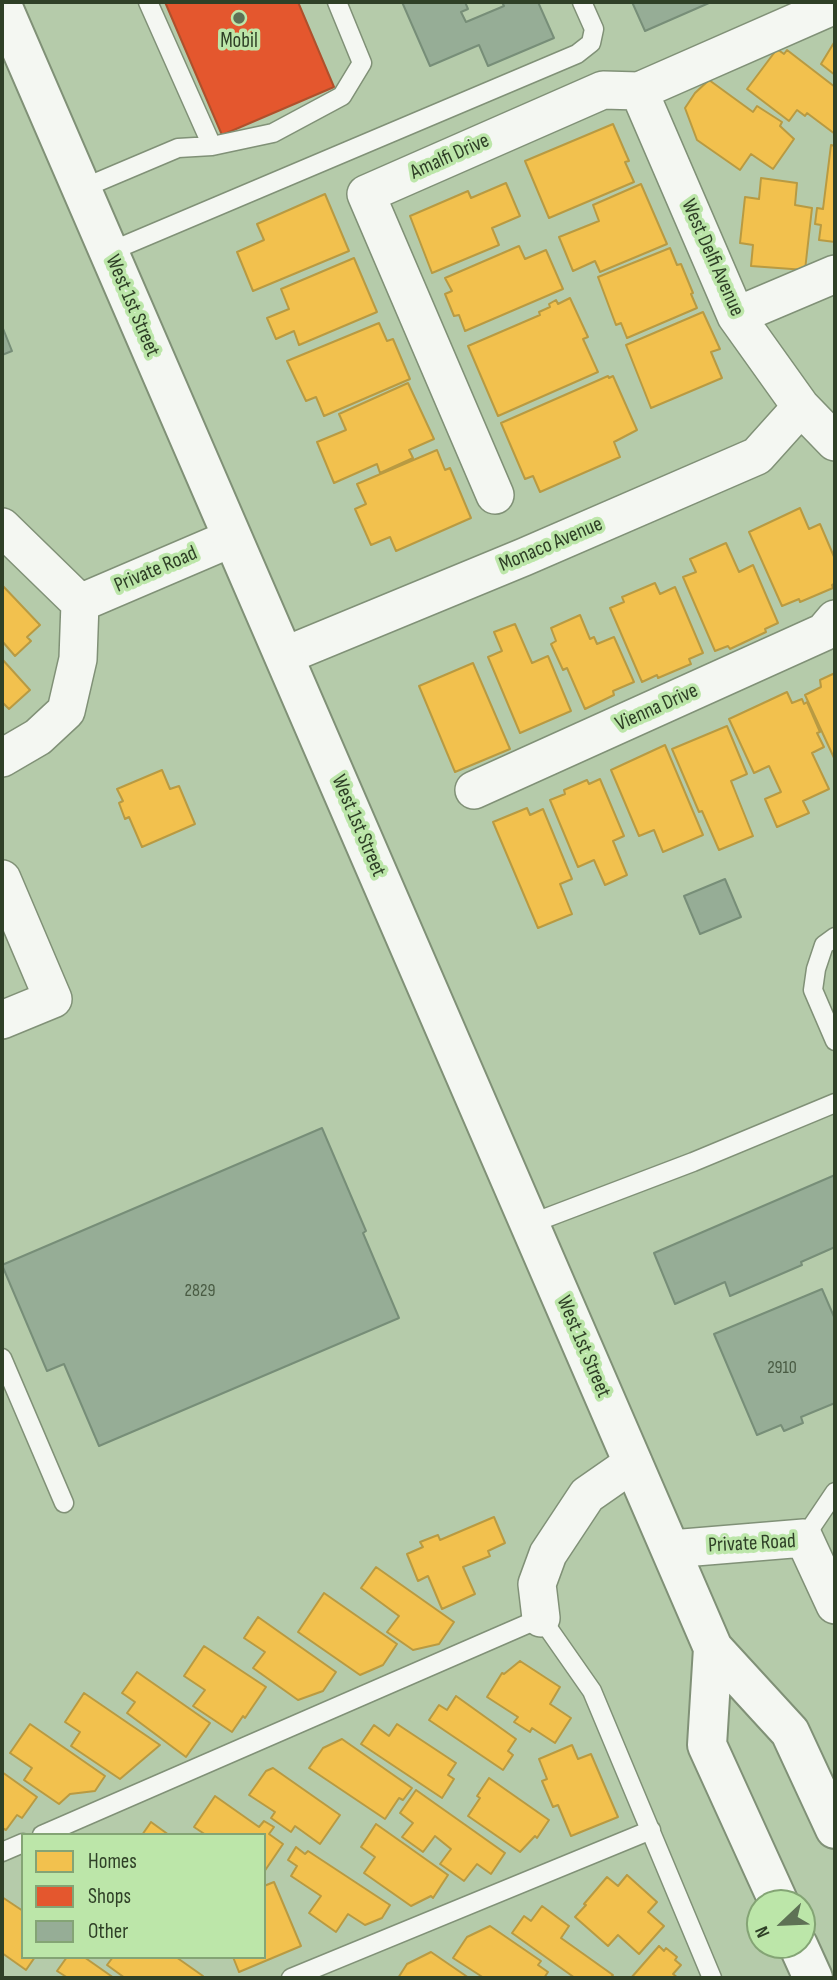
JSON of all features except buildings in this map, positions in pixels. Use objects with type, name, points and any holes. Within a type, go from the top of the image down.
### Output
[{"type":"main road","name":"West 1st Street","points":[[2,5],[713,1648],[790,1732],[835,1829]]},
{"type":"main road","name":"West 1st Street","points":[[713,1648],[707,1745],[773,1889]]},
{"type":"main road","points":[[804,1959],[813,1978]]},
{"type":"street","name":"Amalfi Drive","points":[[495,495],[366,194],[603,90],[639,92],[835,5]]},
{"type":"street","name":"West Delfi Avenue","points":[[639,92],[736,316],[801,407],[835,442]]},
{"type":"street","points":[[736,316],[835,274]]},
{"type":"street","name":"Monaco Avenue","points":[[284,656],[524,557],[757,456],[801,407]]},
{"type":"street","points":[[2,527],[80,603],[78,659],[66,711],[38,737],[2,758]]},
{"type":"street","name":"Private Road","points":[[80,603],[232,538]]},
{"type":"street","name":"Vienna Drive","points":[[474,790],[824,632],[835,619]]},
{"type":"street","points":[[2,879],[53,999],[2,1020]]},
{"type":"street","points":[[541,1618],[537,1584],[548,1554],[587,1495],[633,1463]]},
{"type":"street","name":"Private Road","points":[[671,1549],[804,1538],[835,1605]]},
{"type":"lane","points":[[148,2],[212,146]]},
{"type":"lane","points":[[81,189],[178,148],[212,146],[273,133],[342,96],[362,63],[337,2]]},
{"type":"lane","points":[[109,252],[577,54],[591,43],[594,29],[582,2]]},
{"type":"lane","points":[[835,937],[824,945],[813,990],[835,1041]]},
{"type":"lane","points":[[530,1224],[693,1162],[835,1103]]},
{"type":"lane","points":[[2,1358],[65,1503]]},
{"type":"lane","points":[[804,1538],[835,1492]]},
{"type":"lane","points":[[47,1833],[541,1618],[592,1691],[712,1978]]},
{"type":"lane","points":[[291,1978],[651,1830]]},
{"type":"lane","points":[[2,1852],[21,1844]]},
{"type":"place","name":"Mobil","points":[[239,18]]}]
